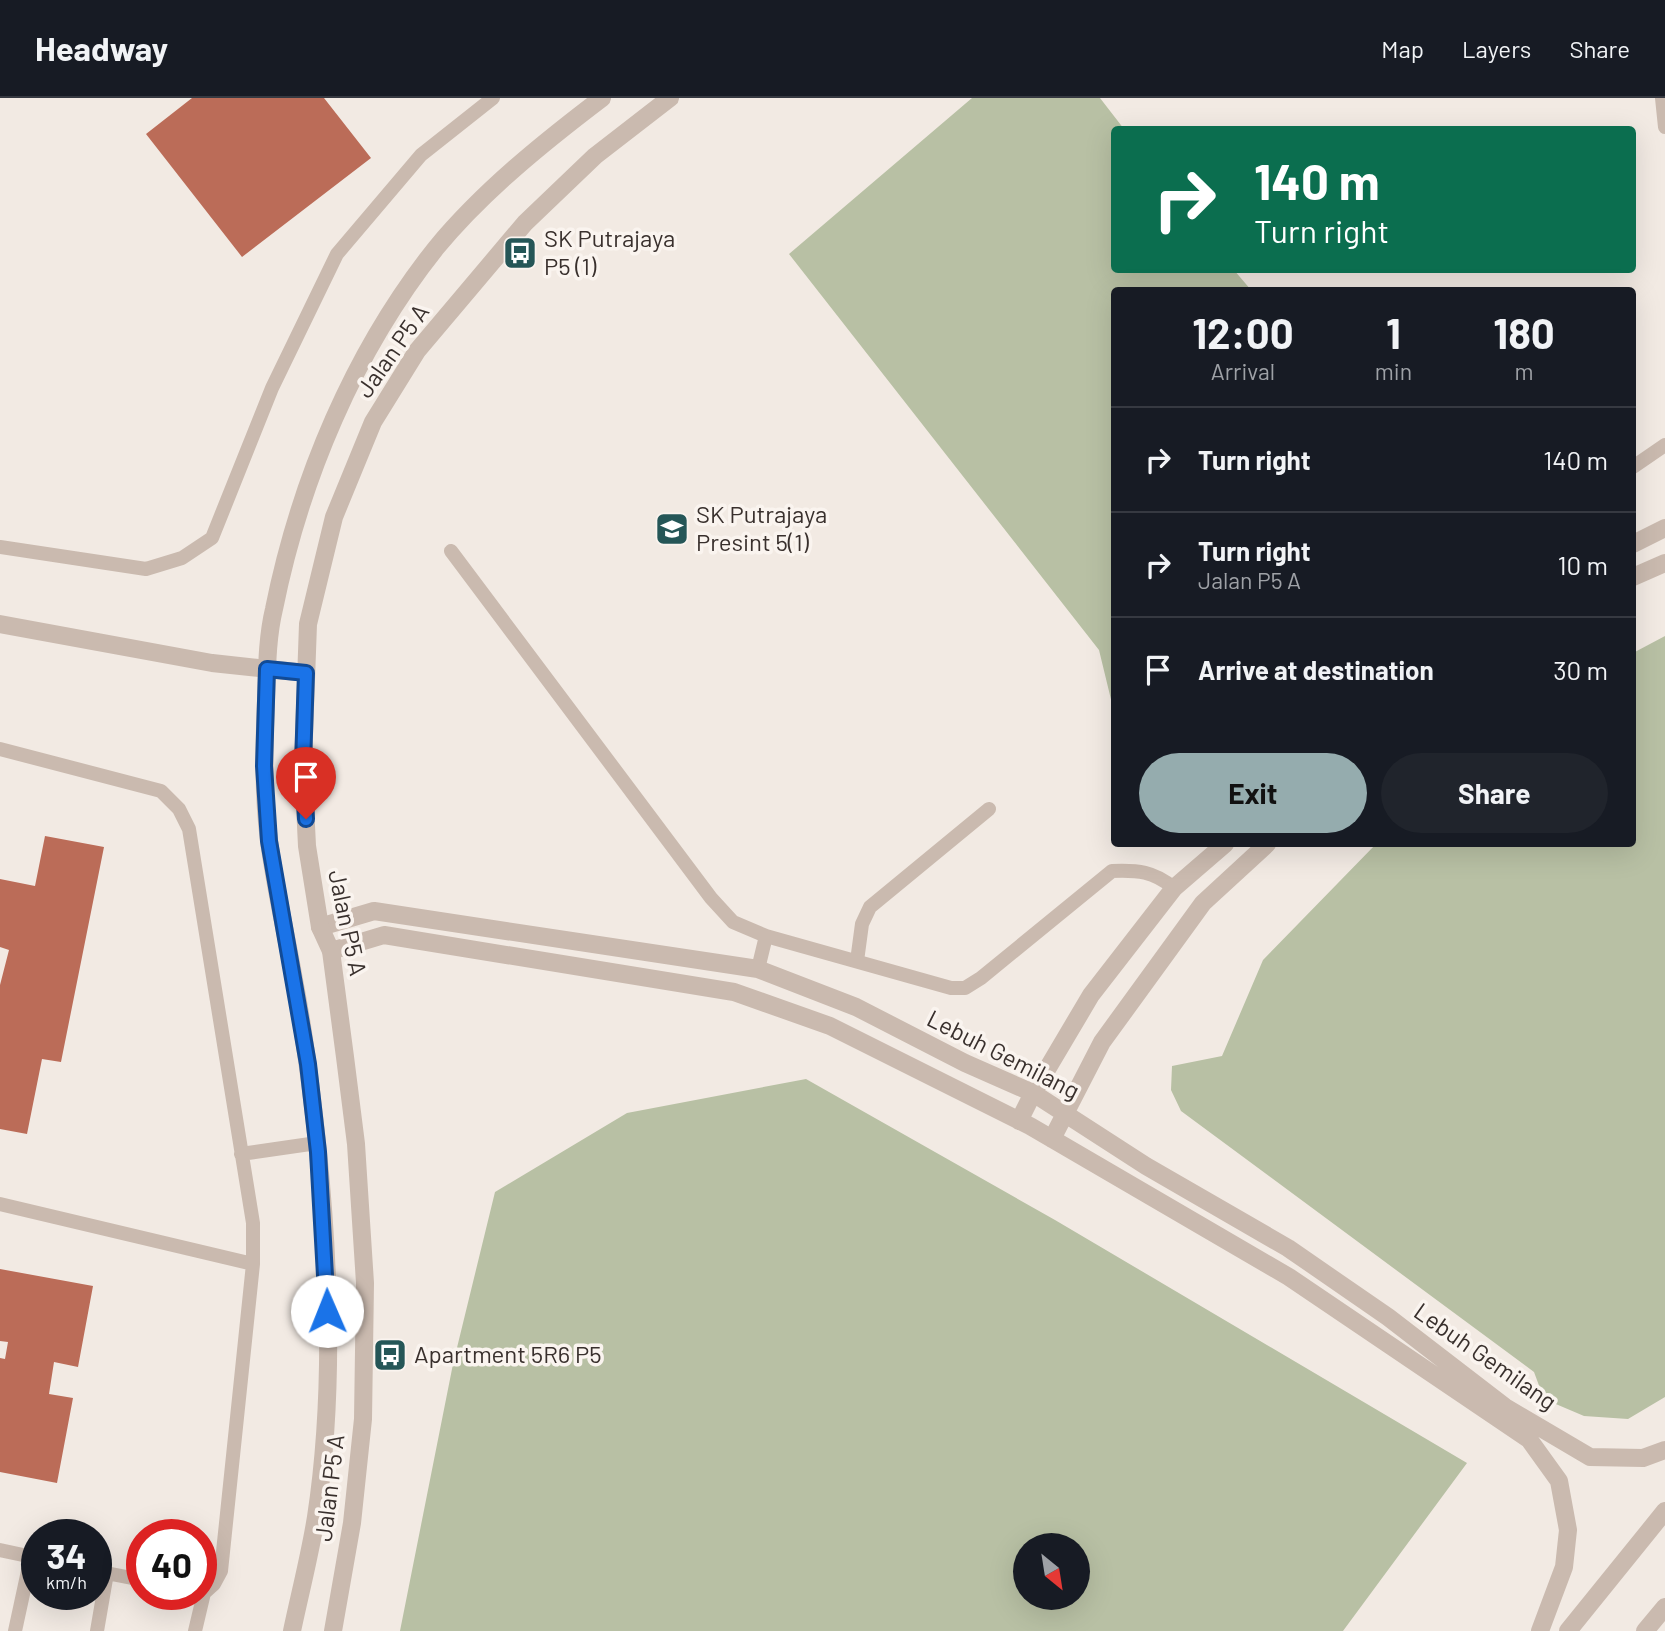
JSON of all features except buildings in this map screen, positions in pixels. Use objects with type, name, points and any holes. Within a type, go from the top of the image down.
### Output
[{"type":"street","name":"Jalan P5 A","points":[[292,1631],[316,1518],[326,1422],[327,1284],[317,1143],[304,1038],[269,841],[264,766],[267,669],[273,611],[301,504],[340,405],[380,327],[437,247],[488,193],[602,98]]},
{"type":"street","name":"Jalan P5 A","points":[[333,1631],[352,1523],[363,1419],[365,1283],[356,1144],[331,951],[320,927],[307,846],[303,764],[308,624],[334,517],[373,422],[417,351],[525,223],[595,156],[670,98]]},
{"type":"street","points":[[1636,542],[1665,528]]},
{"type":"street","points":[[1636,576],[1665,564]]},
{"type":"street","points":[[0,624],[212,663],[306,673]]},
{"type":"street","points":[[1019,1121],[1091,995],[1174,888],[1222,847]]},
{"type":"street","points":[[1052,1139],[1102,1042],[1203,903],[1264,847]]},
{"type":"street","name":"Lebuh Gemilang","points":[[320,927],[374,911],[758,968],[856,1007],[965,1063],[1033,1093],[1146,1166],[1288,1248],[1344,1285],[1506,1407],[1590,1457],[1643,1458],[1665,1450]]},
{"type":"street","points":[[331,951],[384,935],[450,948],[652,977],[734,992],[830,1026],[1019,1121],[1290,1276],[1530,1440]]},
{"type":"street","points":[[1506,1407],[1559,1481],[1568,1530],[1564,1567],[1540,1631]]},
{"type":"street","points":[[1568,1631],[1665,1511]]},
{"type":"street","points":[[1645,1631],[1665,1607]]},
{"type":"lane","points":[[0,547],[146,569],[182,558],[212,538],[272,388],[337,254],[421,155],[493,98]]},
{"type":"lane","points":[[1662,98],[1665,127]]},
{"type":"lane","points":[[1636,465],[1665,445]]},
{"type":"lane","points":[[451,551],[711,898],[733,922],[766,936],[951,988],[965,988],[981,978],[1112,871],[1136,870],[1161,877],[1174,888]]},
{"type":"lane","points":[[0,749],[161,791],[179,808],[189,829],[253,1223],[253,1265],[221,1571],[217,1578]]},
{"type":"lane","points":[[857,961],[862,924],[870,907],[989,809]]},
{"type":"lane","points":[[758,968],[766,936]]},
{"type":"lane","points":[[241,1154],[317,1143]]},
{"type":"lane","points":[[0,1204],[253,1265]]},
{"type":"lane","points":[[0,1550],[21,1554]]},
{"type":"lane","points":[[15,1631],[21,1608]]},
{"type":"lane","points":[[97,1631],[99,1610]]},
{"type":"lane","points":[[195,1631],[199,1610]]},
{"type":"green space","points":[[972,98],[1100,98],[1122,126],[1111,126],[1111,273],[1237,273],[1248,287],[1111,287],[1111,700],[1099,650],[789,254]]},
{"type":"green space","points":[[1665,636],[1665,1397],[1628,1419],[1584,1416],[1544,1399],[1534,1372],[1181,1111],[1171,1090],[1172,1066],[1222,1056],[1263,960],[1373,847],[1636,847],[1636,651]]},
{"type":"green space","points":[[806,1079],[1055,1220],[1467,1463],[1343,1631],[400,1631],[453,1364],[495,1192],[627,1113]]},
{"type":"place","name":"SK Putrajaya P5 (1)","points":[[520,253]]},
{"type":"place","name":"SK Putrajaya Presint 5(1)","points":[[672,529]]},
{"type":"place","name":"Apartment 5R6 P5","points":[[390,1355]]},
{"type":"route","points":[[306,819],[303,764],[306,673],[267,669],[264,766],[269,841],[308,1064],[318,1152],[327,1311]]}]
